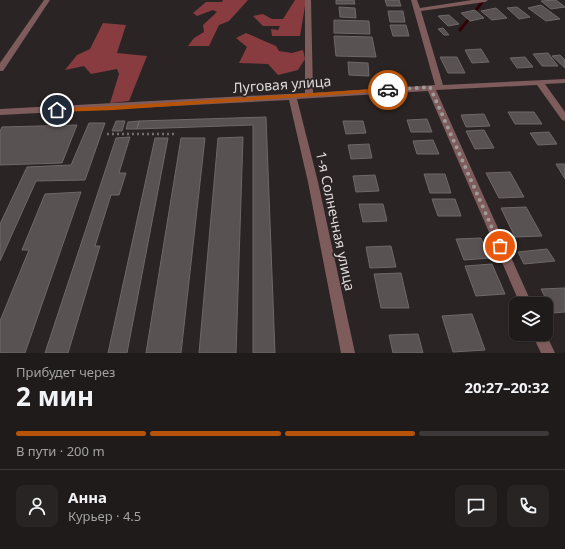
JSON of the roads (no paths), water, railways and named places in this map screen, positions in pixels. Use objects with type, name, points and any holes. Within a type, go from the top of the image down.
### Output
[{"type":"street","points":[[0,69],[48,0]]},
{"type":"street","points":[[308,0],[309,95]]},
{"type":"street","points":[[414,0],[435,87],[523,297]]},
{"type":"street","points":[[417,10],[485,0]]},
{"type":"street","name":"Луговая улица","points":[[0,112],[114,108],[435,87],[565,81]]},
{"type":"street","points":[[539,82],[565,118]]},
{"type":"street","name":"1-я Солнечная улица","points":[[292,96],[313,182],[348,353]]},
{"type":"street","points":[[542,341],[548,353]]},
{"type":"waterway","points":[[460,30],[484,0]]}]
